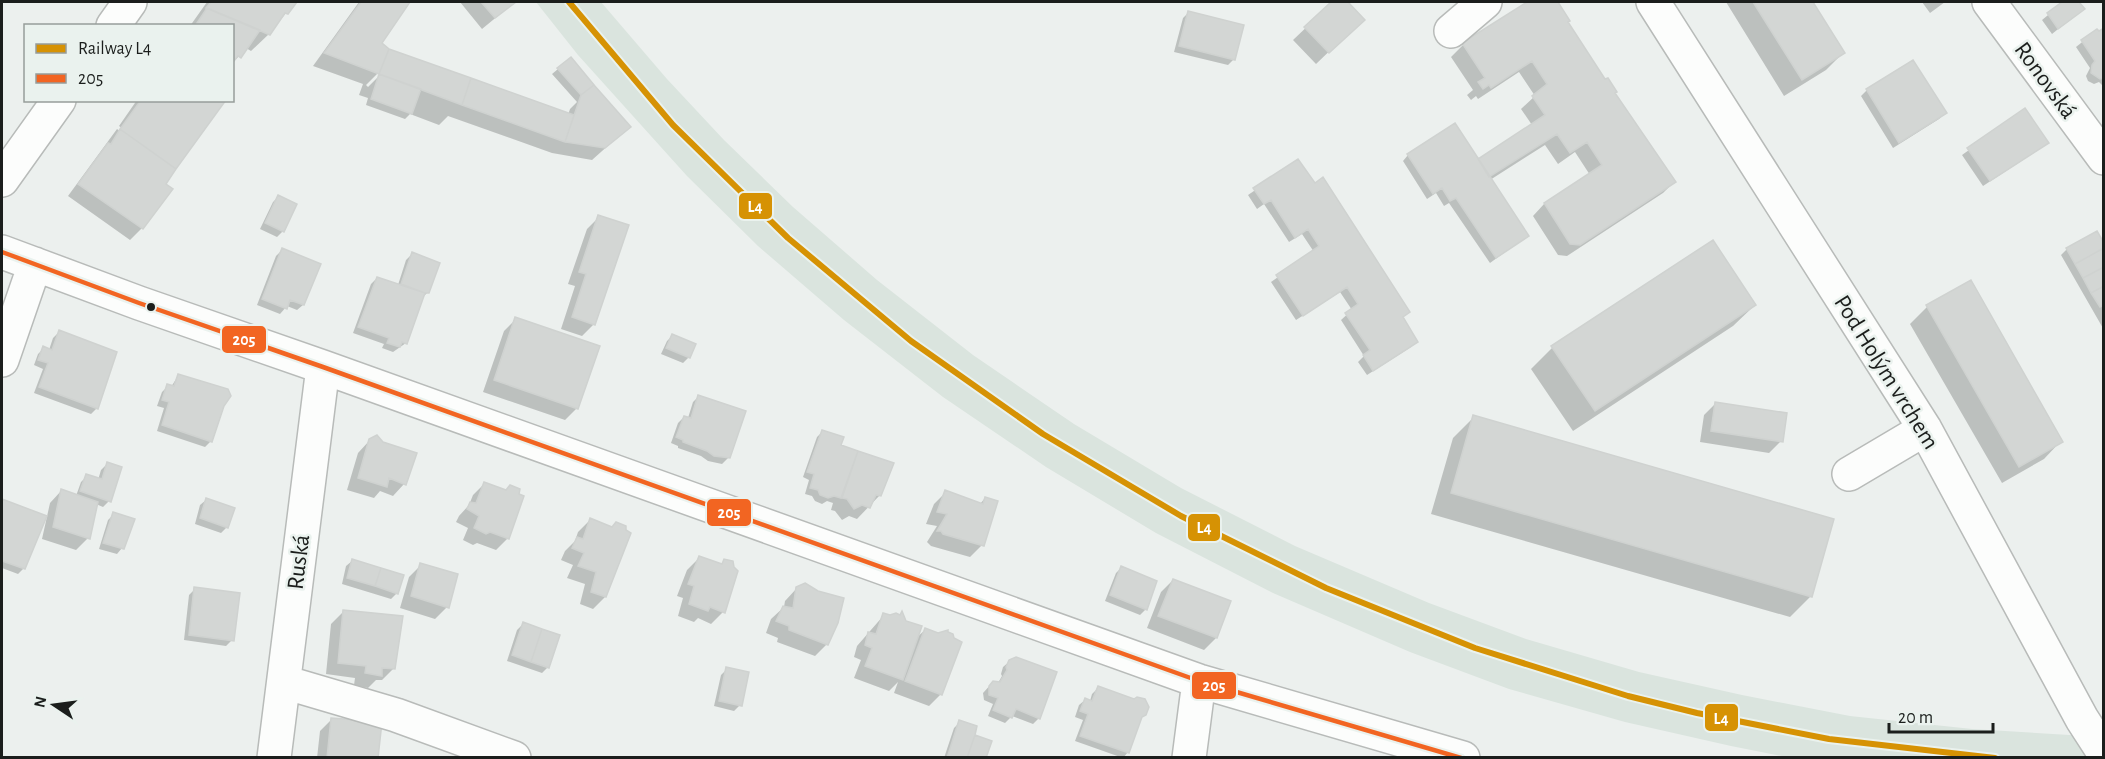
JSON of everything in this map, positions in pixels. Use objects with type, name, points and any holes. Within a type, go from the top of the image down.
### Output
[{"type":"street","points":[[114,24],[130,2]]},
{"type":"street","points":[[1451,31],[1485,2]]},
{"type":"street","name":"Pod Holým vrchem","points":[[1653,2],[1925,429],[2103,753]]},
{"type":"street","name":"Ronovská","points":[[1989,2],[2103,158]]},
{"type":"street","points":[[2,180],[58,102]]},
{"type":"street","points":[[2,252],[1199,681],[1462,758]]},
{"type":"street","points":[[2,360],[35,264]]},
{"type":"street","name":"Ruská","points":[[274,758],[323,367]]},
{"type":"street","points":[[1849,474],[1925,429]]},
{"type":"street","points":[[1189,758],[1199,681]]},
{"type":"street","points":[[284,682],[396,715],[514,758]]},
{"type":"shaded area","points":[[536,2],[601,2],[667,79],[724,140],[793,207],[877,280],[973,355],[1074,424],[1181,488],[1295,546],[1429,603],[1526,639],[1639,672],[1850,716],[1972,729],[2103,737],[2103,757],[1792,758],[1731,746],[1625,722],[1509,689],[1410,652],[1273,593],[1156,533],[1046,467],[943,397],[844,320],[758,246],[687,176],[578,55]]},
{"type":"building","points":[[211,2],[297,2],[288,14],[285,13],[270,35],[206,8]]},
{"type":"building","points":[[361,2],[410,2],[382,43],[389,49],[379,74],[324,53]]},
{"type":"building","points":[[481,2],[516,2],[495,18]]},
{"type":"building","points":[[1331,2],[1348,2],[1365,20],[1329,53],[1304,27]]},
{"type":"building","points":[[1527,2],[1558,2],[1570,21],[1568,22],[1605,79],[1608,78],[1617,92],[1615,93],[1676,182],[1580,245],[1570,244],[1544,203],[1602,165],[1587,142],[1570,153],[1557,134],[1489,177],[1478,159],[1545,115],[1532,96],[1547,84],[1532,61],[1491,88],[1489,85],[1483,89],[1478,82],[1485,78],[1462,43]]},
{"type":"building","points":[[1753,2],[1813,2],[1845,53],[1802,80]]},
{"type":"building","points":[[2062,2],[2079,2],[2085,9],[2058,29],[2047,13]]},
{"type":"building","points":[[207,8],[260,30],[241,58],[238,56],[234,61],[234,24],[196,24]]},
{"type":"building","points":[[1188,11],[1244,25],[1235,60],[1179,46]]},
{"type":"building","points":[[2104,28],[2104,78],[2100,79],[2091,73],[2095,61],[2081,40],[2097,29],[2099,31]]},
{"type":"building","points":[[389,49],[471,78],[462,105],[379,74]]},
{"type":"building","points":[[571,57],[594,85],[581,95],[557,68]]},
{"type":"building","points":[[1913,60],[1947,113],[1899,143],[1866,89]]},
{"type":"building","points":[[379,74],[421,89],[412,114],[371,99]]},
{"type":"building","points":[[471,78],[574,115],[565,142],[462,105]]},
{"type":"building","points":[[594,85],[631,127],[605,148],[565,142],[581,95]]},
{"type":"building","points":[[140,102],[225,102],[176,169],[120,129]]},
{"type":"building","points":[[2025,108],[2049,143],[1990,181],[1967,148]]},
{"type":"building","points":[[1455,123],[1529,236],[1496,258],[1456,198],[1450,201],[1442,188],[1433,194],[1407,154]]},
{"type":"building","points":[[120,129],[176,169],[166,184],[173,189],[143,229],[78,184],[108,143],[111,144]]},
{"type":"building","points":[[1298,159],[1315,183],[1323,177],[1410,312],[1403,317],[1418,342],[1373,371],[1363,355],[1370,350],[1345,313],[1358,304],[1347,287],[1303,316],[1276,275],[1319,246],[1308,229],[1295,238],[1271,200],[1264,204],[1253,188]]},
{"type":"building","points":[[278,195],[297,204],[284,232],[265,223]]},
{"type":"building","points":[[598,215],[629,225],[595,325],[572,317],[586,274],[579,272]]},
{"type":"building","points":[[2097,231],[2104,243],[2104,248],[2075,264],[2066,248]]},
{"type":"building","points":[[1713,240],[1756,305],[1595,411],[1551,346]]},
{"type":"building","points":[[282,248],[321,264],[304,305],[290,300],[287,309],[262,299]]},
{"type":"building","points":[[2104,248],[2104,267],[2083,278],[2075,264]]},
{"type":"building","points":[[412,252],[440,263],[429,293],[401,284]]},
{"type":"building","points":[[2104,267],[2104,286],[2091,293],[2083,278]]},
{"type":"building","points":[[377,277],[425,293],[407,344],[402,342],[400,347],[387,343],[389,338],[358,327]]},
{"type":"building","points":[[1971,280],[2063,442],[2019,467],[1926,305]]},
{"type":"building","points":[[2104,286],[2104,305],[2100,307],[2091,293]]},
{"type":"building","points":[[515,317],[600,346],[578,409],[494,380]]},
{"type":"building","points":[[59,330],[117,352],[98,409],[39,387],[48,363],[38,360],[43,346],[52,350]]},
{"type":"building","points":[[672,334],[696,344],[690,358],[666,348]]},
{"type":"building","points":[[178,374],[228,389],[231,396],[224,406],[212,442],[162,425],[169,402],[162,400],[167,384],[174,386]]},
{"type":"building","points":[[698,395],[746,411],[730,458],[714,456],[676,437],[684,416],[691,418]]},
{"type":"building","points":[[1715,402],[1787,413],[1783,442],[1711,431]]},
{"type":"building","points":[[1473,415],[1834,519],[1812,597],[1451,493]]},
{"type":"building","points":[[822,430],[844,437],[841,445],[858,451],[841,498],[834,496],[828,498],[820,495],[818,490],[810,488],[814,474],[807,472]]},
{"type":"building","points":[[377,435],[383,442],[417,453],[406,485],[389,478],[387,487],[358,478],[369,439]]},
{"type":"building","points":[[858,451],[894,463],[881,496],[876,495],[870,508],[862,505],[854,509],[847,499],[842,498]]},
{"type":"building","points":[[107,462],[122,467],[111,502],[80,491],[86,474],[102,479]]},
{"type":"building","points":[[484,482],[506,490],[510,485],[520,489],[519,494],[524,496],[509,539],[490,532],[486,534],[474,528],[479,516],[467,509],[470,502],[476,503]]},
{"type":"building","points":[[61,489],[98,502],[90,539],[53,527]]},
{"type":"building","points":[[945,490],[983,504],[985,497],[998,501],[984,546],[937,531],[947,514],[937,512]]},
{"type":"building","points":[[206,498],[235,508],[228,528],[200,518]]},
{"type":"building","points":[[2,499],[47,516],[25,569],[2,561]]},
{"type":"building","points":[[113,512],[135,519],[124,549],[103,543]]},
{"type":"building","points":[[590,518],[612,527],[616,522],[626,526],[626,530],[631,533],[606,597],[591,592],[596,572],[578,566],[584,553],[572,548],[577,537],[583,539]]},
{"type":"building","points":[[699,556],[722,564],[724,559],[733,561],[738,571],[725,613],[710,607],[708,611],[689,604],[694,586],[688,584]]},
{"type":"building","points":[[352,559],[381,568],[375,586],[347,578]]},
{"type":"building","points":[[420,563],[458,574],[449,608],[411,596]]},
{"type":"building","points":[[1121,566],[1157,581],[1147,610],[1110,595]]},
{"type":"building","points":[[381,568],[404,575],[398,594],[375,586]]},
{"type":"building","points":[[1173,579],[1231,601],[1217,638],[1158,616]]},
{"type":"building","points":[[805,583],[818,591],[844,598],[838,623],[828,645],[789,630],[789,626],[776,621],[783,606],[793,608],[796,587]]},
{"type":"building","points":[[194,587],[240,593],[234,641],[189,635]]},
{"type":"building","points":[[343,610],[403,616],[395,669],[382,668],[382,676],[365,673],[366,666],[338,663]]},
{"type":"building","points":[[902,611],[906,621],[922,626],[903,680],[865,666],[872,648],[865,645],[868,632],[876,634],[883,613],[900,615]]},
{"type":"building","points":[[523,622],[542,629],[531,662],[512,655]]},
{"type":"building","points":[[925,628],[938,633],[948,630],[954,638],[962,642],[942,695],[905,681]]},
{"type":"building","points":[[542,629],[560,635],[549,668],[531,662]]},
{"type":"building","points":[[1016,657],[1057,672],[1040,719],[1016,709],[1012,718],[993,710],[998,698],[989,695],[989,686],[993,681],[1000,682],[1007,670],[1009,660]]},
{"type":"building","points":[[726,667],[749,672],[742,706],[719,701]]},
{"type":"building","points":[[1098,686],[1134,699],[1137,697],[1145,699],[1149,707],[1146,715],[1142,717],[1129,753],[1080,736],[1088,714],[1080,711],[1085,698],[1092,701]]},
{"type":"building","points":[[331,718],[382,722],[378,758],[327,758]]},
{"type":"building","points":[[959,720],[977,726],[975,735],[967,758],[947,758]]},
{"type":"building","points":[[975,735],[992,741],[986,758],[967,758]]},
{"type":"rail line","name":"L4","points":[[569,2],[673,125],[788,238],[911,341],[1043,434],[1181,516],[1326,588],[1475,648],[1628,696],[1697,713],[1829,739],[1995,758]]},
{"type":"transit line","name":"205","points":[[2,252],[1199,681],[1461,758]]}]
